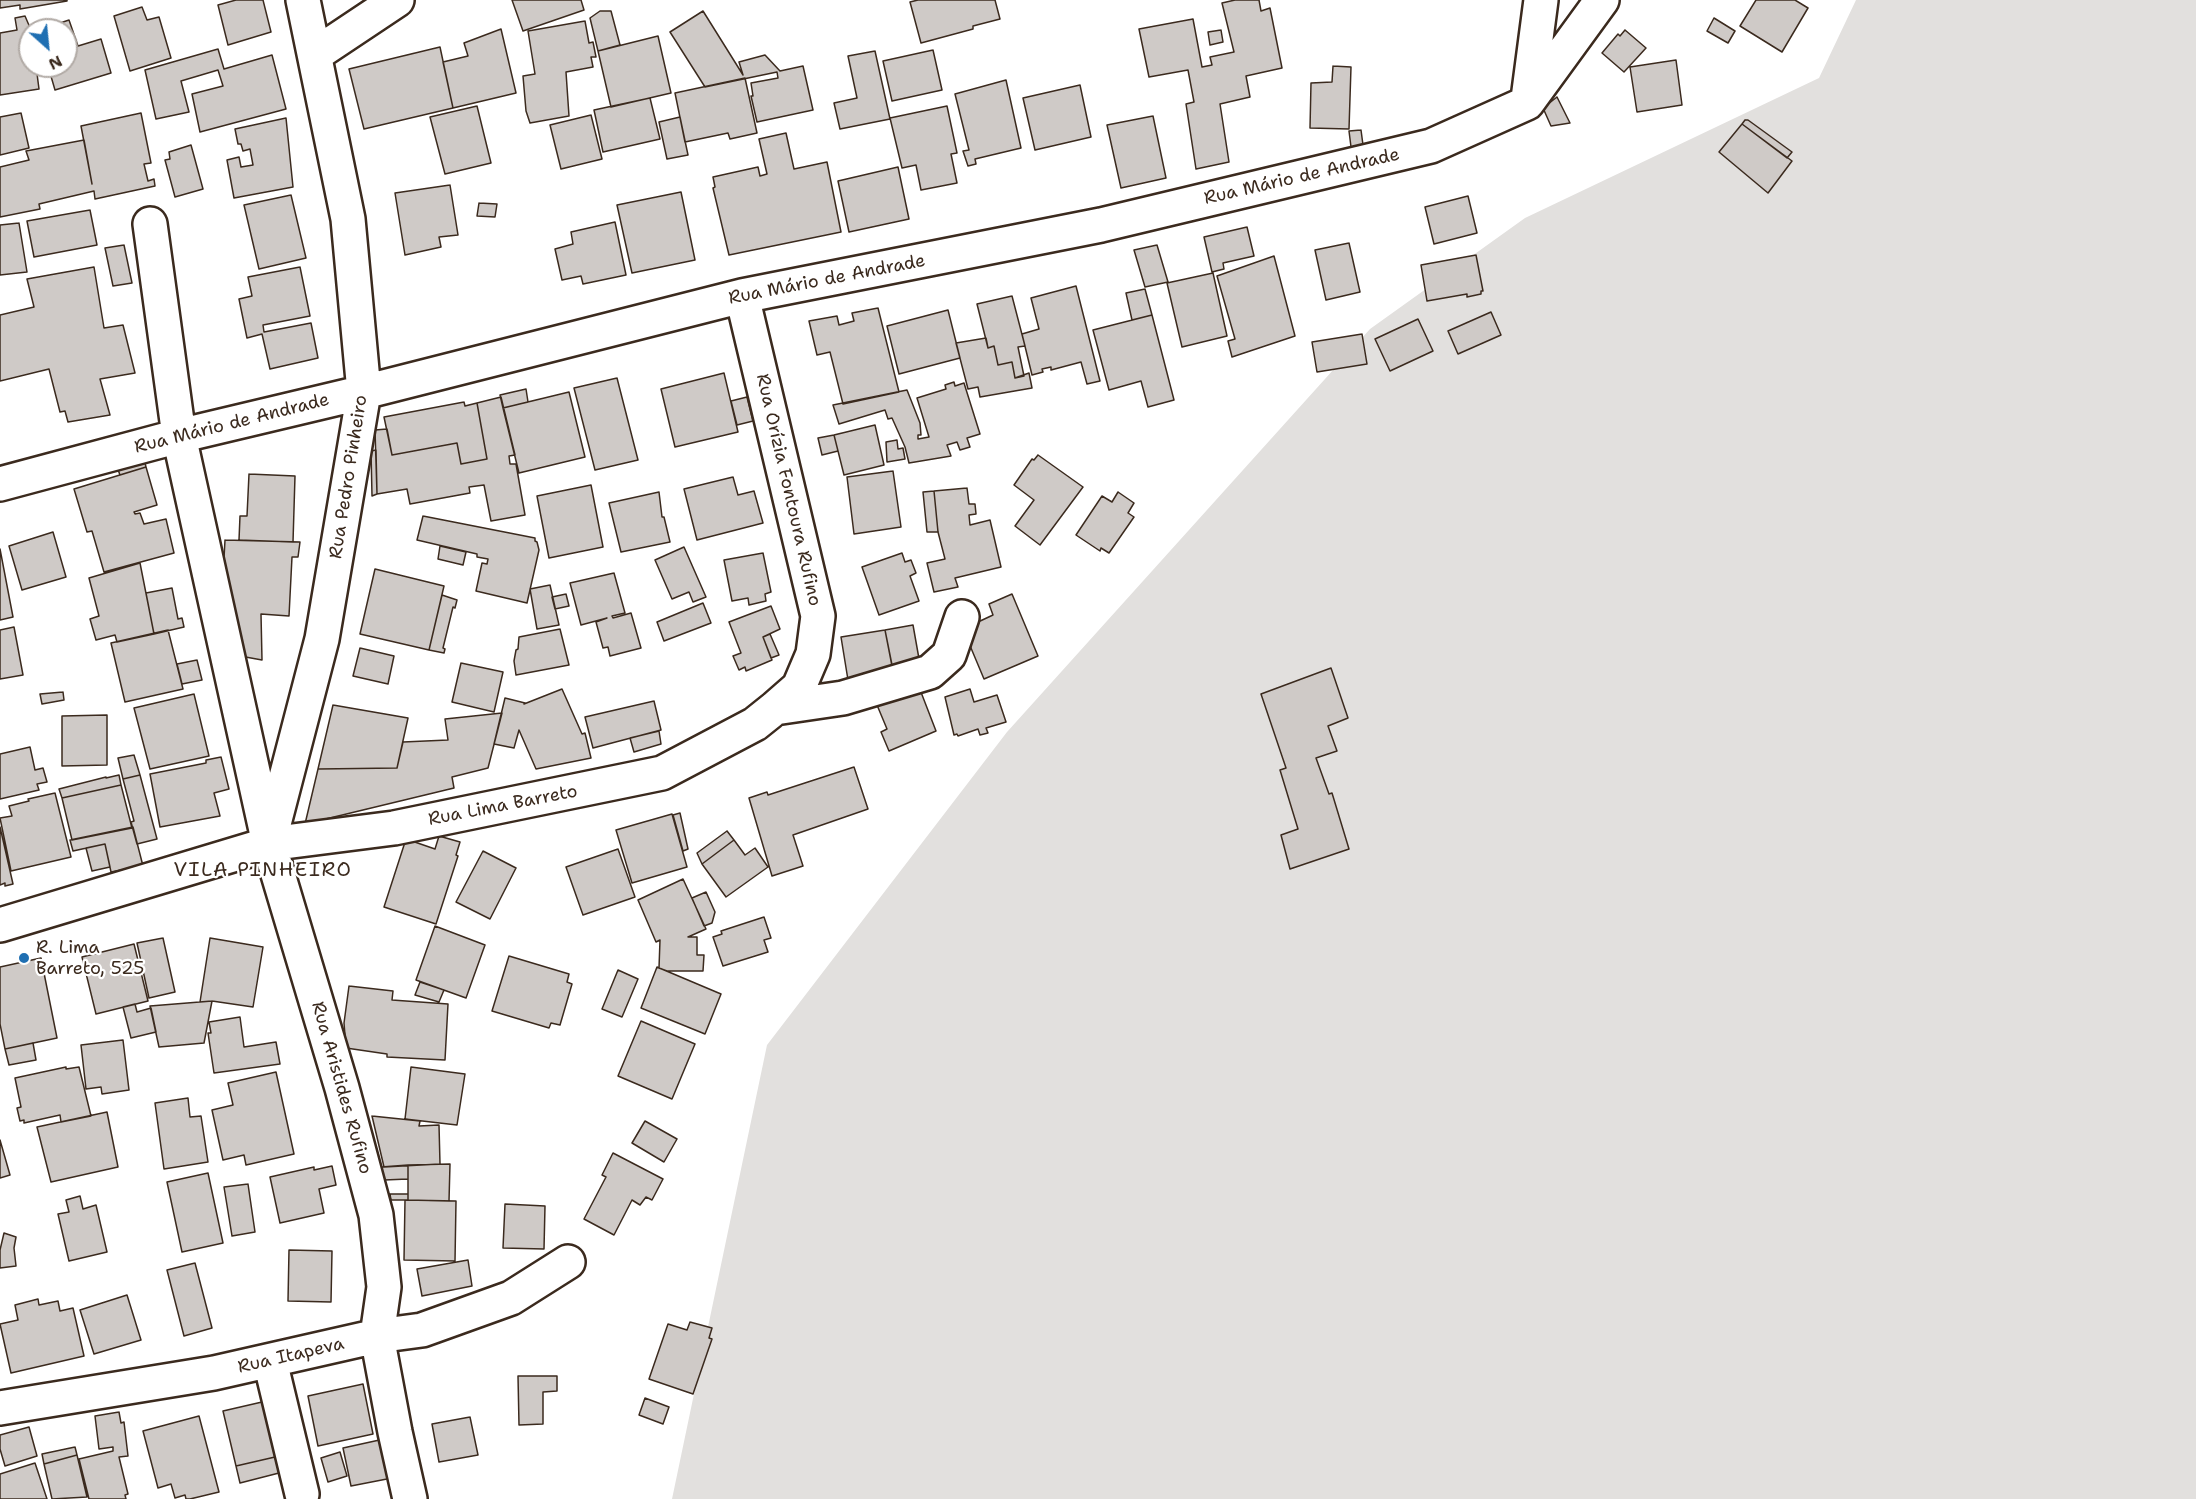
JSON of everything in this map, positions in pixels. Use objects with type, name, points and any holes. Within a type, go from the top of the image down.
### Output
[{"type":"street","name":"Rua Pedro Pinheiro","points":[[269,844],[322,639],[364,392],[348,219],[316,54],[303,0]]},
{"type":"street","points":[[316,54],[397,0]]},
{"type":"street","points":[[1527,103],[1540,0]]},
{"type":"street","name":"Rua Mário de Andrade","points":[[0,484],[179,436],[364,392],[742,296],[1101,225],[1431,146],[1527,103],[1602,0]]},
{"type":"street","name":"Rua Aristides Rufino","points":[[150,224],[179,436],[269,844],[342,1088],[376,1215],[384,1287],[377,1336],[410,1499]]},
{"type":"street","name":"Rua Orízia Fontoura Rufino","points":[[742,296],[818,616],[813,654],[799,687],[775,708]]},
{"type":"street","name":"Rua Lima Barreto","points":[[0,925],[269,844],[394,828],[662,773],[755,724],[775,708],[843,698],[930,672],[949,656],[963,617]]},
{"type":"street","name":"Rua Itapeva","points":[[0,1408],[214,1373],[377,1336],[422,1330],[511,1298],[568,1262]]},
{"type":"street","points":[[270,1361],[303,1494]]},
{"type":"shaded area","points":[[1856,0],[2196,0],[2196,1499],[672,1499],[767,1045],[1007,732],[1370,329],[1525,218],[1819,78]]},
{"type":"building","points":[[0,0],[67,1],[20,9],[20,5],[0,8]]},
{"type":"building","points":[[236,0],[263,0],[271,32],[228,45],[218,5]]},
{"type":"building","points":[[512,0],[581,0],[584,10],[523,31]]},
{"type":"building","points":[[918,0],[995,0],[1000,19],[921,43],[910,2]]},
{"type":"building","points":[[1235,0],[1259,0],[1261,11],[1270,8],[1282,68],[1246,76],[1250,97],[1220,104],[1229,162],[1196,169],[1186,104],[1194,102],[1188,70],[1149,77],[1139,29],[1193,19],[1202,67],[1212,65],[1210,57],[1234,52],[1222,3]]},
{"type":"building","points":[[1756,0],[1795,0],[1808,8],[1782,52],[1740,26]]},
{"type":"building","points":[[142,7],[147,20],[159,17],[171,58],[130,71],[114,16]]},
{"type":"building","points":[[600,11],[611,11],[620,45],[598,51],[590,18]]},
{"type":"building","points":[[703,11],[743,75],[739,62],[765,55],[780,71],[803,66],[813,110],[757,122],[751,96],[753,96],[751,83],[778,78],[777,72],[705,87],[670,32]]},
{"type":"building","points":[[25,16],[26,18],[18,18],[18,78],[38,78],[39,89],[0,95],[0,33],[17,30],[15,18]]},
{"type":"building","points":[[1714,18],[1735,31],[1728,43],[1707,31]]},
{"type":"building","points":[[585,21],[589,43],[593,42],[596,57],[591,57],[593,67],[566,72],[569,116],[530,123],[526,111],[523,76],[535,74],[528,31]]},
{"type":"building","points":[[501,29],[516,93],[453,108],[443,62],[468,56],[464,43]]},
{"type":"building","points":[[1221,30],[1223,42],[1210,45],[1208,32]]},
{"type":"building","points":[[1625,30],[1646,48],[1624,72],[1602,53],[1618,34],[1620,36]]},
{"type":"building","points":[[658,36],[671,93],[611,107],[598,51]]},
{"type":"building","points":[[101,39],[111,73],[55,90],[52,78],[78,78],[78,46]]},
{"type":"building","points":[[440,47],[453,108],[364,129],[349,69]]},
{"type":"building","points":[[218,49],[224,69],[272,55],[286,109],[200,132],[192,94],[223,86],[218,70],[181,81],[189,112],[156,119],[145,70]]},
{"type":"building","points":[[933,50],[942,90],[892,101],[883,61]]},
{"type":"building","points":[[875,51],[890,119],[840,129],[834,103],[857,98],[848,56]]},
{"type":"building","points":[[1676,60],[1682,105],[1637,112],[1630,67]]},
{"type":"building","points":[[1333,66],[1351,67],[1349,129],[1310,128],[1311,83],[1332,82]]},
{"type":"building","points":[[745,78],[757,133],[730,139],[728,133],[685,142],[675,93]]},
{"type":"building","points":[[1006,80],[1021,148],[975,159],[976,164],[968,166],[963,151],[969,150],[955,94]]},
{"type":"building","points":[[1080,85],[1091,137],[1035,150],[1023,98]]},
{"type":"building","points":[[1557,97],[1570,123],[1551,126],[1543,108]]},
{"type":"building","points":[[650,98],[660,139],[603,152],[594,110]]},
{"type":"building","points":[[477,106],[491,163],[445,174],[430,117]]},
{"type":"building","points":[[947,106],[957,153],[951,154],[957,183],[921,190],[916,165],[902,168],[890,118]]},
{"type":"building","points":[[21,113],[29,148],[0,155],[0,117]]},
{"type":"building","points":[[141,113],[151,163],[144,164],[148,181],[154,179],[155,186],[95,199],[94,191],[39,204],[40,209],[0,217],[0,167],[29,160],[26,151],[84,140],[81,126]]},
{"type":"building","points":[[591,115],[602,159],[561,169],[550,125]]},
{"type":"building","points":[[1153,116],[1166,178],[1121,188],[1107,125]]},
{"type":"building","points":[[680,117],[688,155],[667,159],[659,122]]},
{"type":"building","points":[[286,118],[293,187],[234,198],[227,160],[239,157],[241,167],[253,165],[250,149],[243,151],[241,144],[238,144],[235,129]]},
{"type":"building","points":[[1745,120],[1792,152],[1787,158],[1742,124]]},
{"type":"building","points":[[1742,124],[1792,161],[1768,193],[1719,152]]},
{"type":"building","points":[[1361,130],[1363,145],[1351,147],[1349,131]]},
{"type":"building","points":[[786,133],[794,169],[827,162],[841,232],[729,255],[713,188],[715,187],[713,177],[758,167],[760,176],[767,174],[759,139]]},
{"type":"building","points":[[191,145],[203,189],[175,197],[165,160],[170,159],[169,152]]},
{"type":"building","points":[[898,167],[909,219],[849,232],[838,181]]},
{"type":"building","points":[[450,185],[458,235],[439,237],[441,247],[405,255],[395,193]]},
{"type":"building","points":[[681,192],[695,260],[632,273],[617,205]]},
{"type":"building","points":[[291,195],[306,258],[259,269],[244,205]]},
{"type":"building","points":[[1468,196],[1477,233],[1434,244],[1425,207]]},
{"type":"building","points":[[479,203],[497,204],[495,217],[477,216]]},
{"type":"building","points":[[90,210],[97,245],[34,257],[27,221]]},
{"type":"building","points":[[615,222],[626,275],[583,284],[581,276],[562,280],[555,249],[573,244],[571,232]]},
{"type":"building","points":[[19,223],[27,272],[0,275],[0,225]]},
{"type":"building","points":[[1247,227],[1254,256],[1223,263],[1224,269],[1212,272],[1204,237]]},
{"type":"building","points":[[1349,243],[1360,292],[1326,300],[1315,250]]},
{"type":"building","points":[[124,245],[132,283],[113,286],[105,248]]},
{"type":"building","points":[[1157,245],[1168,282],[1145,287],[1134,250]]},
{"type":"building","points":[[1476,255],[1483,291],[1481,294],[1427,301],[1421,265]]},
{"type":"building","points":[[1274,256],[1295,336],[1232,357],[1228,341],[1235,339],[1217,276]]},
{"type":"building","points":[[94,267],[104,328],[123,325],[135,373],[100,379],[110,415],[68,422],[65,411],[60,412],[49,369],[0,381],[0,315],[34,307],[27,279]]},
{"type":"building","points":[[300,267],[310,316],[263,325],[264,332],[311,323],[318,358],[270,369],[262,334],[247,338],[239,299],[252,296],[248,277]]},
{"type":"building","points":[[1213,273],[1227,336],[1182,347],[1167,283]]},
{"type":"building","points":[[1076,286],[1100,381],[1087,384],[1081,362],[1051,370],[1051,367],[1042,369],[1043,372],[1032,375],[1022,334],[1039,329],[1031,298]]},
{"type":"building","points":[[1145,289],[1152,315],[1132,320],[1126,293]]},
{"type":"building","points":[[1012,296],[1025,346],[1018,347],[1024,376],[1015,378],[1012,362],[998,365],[994,346],[988,348],[977,304]]},
{"type":"building","points":[[878,308],[899,392],[843,404],[830,352],[817,355],[809,321],[837,316],[839,325],[854,321],[852,313]]},
{"type":"building","points":[[948,310],[960,358],[899,374],[887,326]]},
{"type":"building","points":[[1491,312],[1501,335],[1458,354],[1448,331]]},
{"type":"building","points":[[1152,315],[1174,400],[1148,407],[1141,381],[1109,390],[1093,330]]},
{"type":"building","points":[[1418,319],[1433,351],[1390,371],[1375,339]]},
{"type":"building","points":[[1362,334],[1367,364],[1317,372],[1312,342]]},
{"type":"building","points":[[986,338],[988,348],[994,346],[998,365],[1012,362],[1015,378],[1029,373],[1032,388],[980,397],[978,387],[968,389],[956,343]]},
{"type":"building","points":[[724,373],[738,432],[675,447],[661,389]]},
{"type":"building","points":[[617,378],[638,460],[595,470],[574,388]]},
{"type":"building","points":[[954,382],[955,386],[964,383],[980,434],[967,438],[970,447],[960,450],[957,442],[947,445],[951,456],[909,463],[905,447],[892,418],[888,419],[885,410],[839,424],[833,405],[907,390],[920,423],[921,435],[918,435],[918,439],[929,437],[917,398],[946,389],[945,385]]},
{"type":"building","points":[[526,389],[528,402],[503,408],[500,395]]},
{"type":"building","points":[[569,392],[585,457],[519,473],[503,408]]},
{"type":"building","points":[[501,397],[515,455],[509,456],[510,464],[516,464],[525,515],[491,521],[484,485],[469,487],[470,493],[410,504],[407,489],[377,494],[375,430],[387,429],[392,455],[457,443],[461,464],[487,459],[477,403]]},
{"type":"building","points":[[747,397],[753,421],[737,425],[731,401]]},
{"type":"building","points":[[464,402],[465,406],[477,403],[487,459],[461,464],[457,443],[392,455],[384,417]]},
{"type":"building","points":[[875,425],[884,465],[844,475],[834,435]]},
{"type":"building","points":[[834,435],[838,451],[822,455],[818,438]]},
{"type":"building","points":[[897,440],[898,449],[903,448],[905,459],[887,462],[886,442]]},
{"type":"building","points":[[376,450],[377,494],[372,496],[371,451]]},
{"type":"building","points":[[1038,455],[1083,487],[1040,545],[1015,526],[1034,500],[1014,485],[1032,459],[1034,460]]},
{"type":"building","points":[[144,459],[146,467],[120,475],[117,467]]},
{"type":"building","points":[[146,467],[157,505],[134,512],[135,514],[140,513],[144,524],[166,519],[174,553],[104,572],[92,531],[87,532],[74,489]]},
{"type":"building","points":[[893,471],[901,527],[854,534],[847,477]]},
{"type":"building","points":[[249,474],[295,476],[293,542],[239,540],[240,516],[247,516]]},
{"type":"building","points":[[733,477],[738,495],[754,491],[763,523],[697,540],[684,489]]},
{"type":"building","points":[[591,485],[603,547],[549,558],[537,496]]},
{"type":"building","points":[[967,488],[969,504],[975,504],[976,514],[969,515],[970,525],[990,520],[1001,567],[955,578],[958,587],[934,592],[927,563],[945,559],[938,532],[934,491]]},
{"type":"building","points":[[934,491],[938,532],[927,532],[923,492]]},
{"type":"building","points":[[659,492],[662,517],[664,517],[670,542],[621,552],[609,503]]},
{"type":"building","points":[[1118,492],[1134,503],[1128,513],[1134,517],[1109,553],[1101,548],[1100,551],[1076,535],[1102,496],[1112,502]]},
{"type":"building","points":[[423,516],[535,538],[539,550],[527,603],[476,591],[482,563],[487,564],[488,559],[477,557],[477,554],[417,540]]},
{"type":"building","points":[[53,532],[66,577],[22,590],[9,546]]},
{"type":"building","points":[[225,540],[300,542],[298,557],[292,557],[289,616],[261,614],[262,660],[240,656],[221,612]]},
{"type":"building","points":[[440,546],[466,552],[463,565],[438,559]]},
{"type":"building","points":[[684,547],[706,597],[693,602],[689,592],[672,599],[655,560]]},
{"type":"building","points":[[0,549],[13,617],[0,620]]},
{"type":"building","points":[[763,553],[771,592],[765,594],[766,601],[749,605],[748,598],[732,601],[724,560]]},
{"type":"building","points":[[902,553],[905,562],[911,560],[916,573],[910,576],[919,601],[879,615],[862,567]]},
{"type":"building","points":[[140,563],[154,634],[117,642],[115,635],[96,640],[90,619],[99,616],[89,578]]},
{"type":"building","points":[[375,569],[444,586],[429,650],[360,634]]},
{"type":"building","points":[[614,573],[625,613],[612,616],[613,618],[631,613],[641,648],[610,656],[608,647],[603,648],[596,622],[607,618],[581,625],[570,583]]},
{"type":"building","points":[[550,585],[559,625],[537,629],[530,589]]},
{"type":"building","points":[[172,588],[178,619],[182,618],[184,627],[154,634],[146,593]]},
{"type":"building","points":[[566,594],[569,606],[555,609],[552,597]]},
{"type":"building","points":[[1012,594],[1038,656],[984,679],[963,629],[993,615],[989,604]]},
{"type":"building","points":[[442,595],[457,600],[455,608],[453,607],[443,648],[444,653],[429,650]]},
{"type":"building","points":[[703,603],[711,623],[664,641],[657,622]]},
{"type":"building","points":[[771,606],[780,629],[763,637],[772,660],[746,671],[745,667],[739,670],[733,656],[741,653],[729,622]]},
{"type":"building","points":[[913,625],[921,670],[894,675],[885,630]]},
{"type":"building","points":[[14,627],[23,675],[0,679],[0,630]]},
{"type":"building","points":[[560,629],[569,665],[516,675],[514,661],[519,637]]},
{"type":"building","points":[[168,630],[183,689],[125,702],[111,643]]},
{"type":"building","points":[[885,630],[893,671],[848,680],[841,637]]},
{"type":"building","points":[[770,634],[779,655],[771,658],[763,637]]},
{"type":"building","points":[[360,648],[394,656],[388,684],[353,676]]},
{"type":"building","points":[[197,660],[202,680],[182,684],[177,664]]},
{"type":"building","points":[[461,663],[503,672],[494,712],[452,702]]},
{"type":"building","points":[[1331,668],[1348,718],[1328,726],[1337,751],[1316,758],[1329,794],[1332,793],[1349,849],[1290,869],[1281,835],[1298,829],[1280,770],[1286,768],[1261,694]]},
{"type":"building","points":[[919,687],[936,731],[889,751],[881,732],[887,729],[877,705]]},
{"type":"building","points":[[562,689],[582,734],[585,733],[591,758],[536,769],[519,730],[514,748],[494,744],[505,698],[524,704]]},
{"type":"building","points":[[970,689],[974,702],[997,695],[1006,722],[986,728],[988,733],[980,735],[978,729],[958,736],[954,735],[945,697]]},
{"type":"building","points":[[63,692],[64,700],[42,704],[40,694]]},
{"type":"building","points":[[194,694],[209,756],[150,769],[134,708]]},
{"type":"building","points":[[654,701],[661,730],[593,748],[585,717]]},
{"type":"building","points":[[333,705],[408,718],[397,768],[318,769]]},
{"type":"building","points":[[502,713],[488,768],[452,777],[454,788],[305,824],[318,769],[397,768],[403,742],[448,740],[445,719]]},
{"type":"building","points":[[107,715],[107,765],[62,766],[62,716]]},
{"type":"building","points":[[659,731],[661,744],[634,752],[630,738]]},
{"type":"building","points":[[30,747],[35,770],[43,768],[47,782],[37,784],[39,790],[0,799],[0,754]]},
{"type":"building","points":[[134,755],[140,775],[123,779],[118,758]]},
{"type":"building","points":[[221,757],[229,789],[214,793],[220,816],[160,827],[150,774],[206,763],[206,760]]},
{"type":"building","points":[[854,767],[868,809],[793,835],[803,866],[772,876],[749,798],[767,792],[768,795]]},
{"type":"building","points":[[119,775],[121,785],[62,798],[59,789],[106,777]]},
{"type":"building","points":[[140,775],[157,839],[137,844],[131,822],[134,821],[123,779]]},
{"type":"building","points":[[121,785],[132,828],[72,840],[62,798]]},
{"type":"building","points":[[55,793],[71,857],[11,871],[0,818],[12,816],[9,806]]},
{"type":"building","points":[[680,813],[688,849],[683,851],[673,815]]},
{"type":"building","points":[[672,814],[687,867],[632,883],[616,830]]},
{"type":"building","points":[[0,827],[13,884],[5,886],[5,883],[0,885]]},
{"type":"building","points":[[133,827],[143,866],[111,872],[105,844],[73,851],[70,840]]},
{"type":"building","points":[[727,831],[734,840],[702,864],[697,853]]},
{"type":"building","points":[[439,836],[460,842],[456,855],[458,856],[436,924],[384,907],[406,839],[435,849]]},
{"type":"building","points":[[734,840],[745,855],[755,848],[768,867],[726,897],[702,864]]},
{"type":"building","points":[[105,844],[110,867],[92,871],[86,848]]},
{"type":"building","points":[[618,849],[635,897],[583,915],[566,867]]},
{"type":"building","points":[[483,851],[516,868],[490,919],[456,902]]},
{"type":"building","points":[[683,879],[706,929],[688,937],[697,937],[697,955],[704,955],[703,971],[667,971],[659,968],[660,940],[656,942],[638,900]]},
{"type":"building","points":[[706,892],[715,912],[712,923],[704,926],[692,898]]},
{"type":"building","points":[[764,917],[771,938],[764,940],[768,952],[723,966],[713,937],[722,934],[721,931]]},
{"type":"building","points":[[435,926],[485,945],[466,998],[416,980]]},
{"type":"building","points":[[163,938],[175,992],[149,998],[137,943]]},
{"type":"building","points":[[210,938],[263,947],[253,1007],[212,1001],[200,1002]]},
{"type":"building","points":[[134,944],[148,1001],[96,1014],[82,957]]},
{"type":"building","points":[[509,956],[569,974],[567,982],[572,984],[560,1025],[551,1023],[549,1028],[492,1011]]},
{"type":"building","points":[[41,958],[57,1038],[5,1049],[0,1024],[0,967]]},
{"type":"building","points":[[657,967],[721,994],[705,1034],[641,1008]]},
{"type":"building","points":[[618,970],[638,979],[622,1017],[602,1009]]},
{"type":"building","points":[[420,982],[444,990],[439,1002],[415,995]]},
{"type":"building","points":[[349,986],[393,991],[392,1000],[448,1004],[445,1060],[387,1057],[387,1054],[346,1048],[344,1023]]},
{"type":"building","points":[[212,1001],[204,1043],[159,1047],[150,1006]]},
{"type":"building","points":[[135,1004],[137,1012],[151,1008],[156,1032],[131,1038],[123,1007]]},
{"type":"building","points":[[240,1017],[244,1047],[276,1042],[280,1064],[214,1073],[208,1033],[211,1033],[209,1022]]},
{"type":"building","points":[[641,1021],[695,1044],[672,1099],[618,1076]]},
{"type":"building","points":[[123,1040],[129,1090],[102,1094],[101,1087],[86,1089],[81,1045]]},
{"type":"building","points":[[33,1043],[36,1060],[9,1065],[5,1049]]},
{"type":"building","points":[[66,1067],[66,1069],[79,1067],[91,1116],[61,1122],[60,1115],[24,1123],[24,1120],[20,1121],[17,1108],[21,1107],[15,1078]]},
{"type":"building","points":[[411,1067],[465,1074],[457,1125],[405,1119]]},
{"type":"building","points":[[276,1072],[294,1154],[246,1165],[244,1155],[223,1160],[212,1110],[233,1105],[228,1083]]},
{"type":"building","points":[[188,1098],[190,1117],[201,1116],[208,1162],[164,1169],[155,1103]]},
{"type":"building","points":[[107,1112],[118,1167],[51,1182],[37,1127]]},
{"type":"building","points":[[372,1116],[420,1121],[419,1126],[439,1125],[440,1164],[384,1167]]},
{"type":"building","points":[[645,1121],[677,1139],[664,1162],[632,1143]]},
{"type":"building","points":[[0,1140],[10,1175],[0,1178]]},
{"type":"building","points":[[613,1153],[663,1179],[652,1200],[646,1197],[640,1205],[632,1200],[614,1235],[584,1219],[606,1177],[602,1175]]},
{"type":"building","points":[[450,1164],[449,1201],[408,1200],[408,1165]]},
{"type":"building","points":[[408,1165],[408,1179],[384,1180],[381,1167]]},
{"type":"building","points":[[332,1166],[336,1185],[319,1189],[324,1213],[280,1223],[270,1177],[314,1167],[314,1170]]},
{"type":"building","points":[[208,1173],[223,1243],[182,1252],[167,1182]]},
{"type":"building","points":[[248,1184],[255,1232],[232,1236],[224,1187]]},
{"type":"building","points":[[390,1194],[408,1194],[408,1200],[391,1200]]},
{"type":"building","points":[[80,1196],[83,1209],[96,1205],[107,1252],[69,1261],[58,1214],[69,1212],[66,1200]]},
{"type":"building","points":[[405,1200],[456,1201],[455,1261],[404,1260]]},
{"type":"building","points":[[505,1204],[545,1206],[544,1249],[503,1248]]},
{"type":"building","points":[[4,1233],[16,1237],[14,1248],[16,1266],[0,1268],[0,1250]]},
{"type":"building","points":[[289,1250],[332,1251],[331,1302],[288,1301]]},
{"type":"building","points":[[468,1260],[472,1286],[422,1296],[417,1269]]},
{"type":"building","points":[[195,1263],[212,1328],[184,1336],[167,1270]]},
{"type":"building","points":[[127,1295],[141,1340],[94,1354],[80,1310]]},
{"type":"building","points":[[38,1299],[39,1305],[58,1301],[60,1311],[73,1308],[84,1356],[11,1373],[0,1324],[18,1320],[15,1305]]},
{"type":"building","points":[[690,1322],[712,1328],[709,1338],[712,1339],[693,1394],[649,1379],[668,1324],[687,1330]]},
{"type":"building","points":[[518,1376],[557,1376],[557,1391],[543,1392],[543,1424],[519,1425]]},
{"type":"building","points":[[363,1384],[373,1434],[318,1446],[308,1396]]},
{"type":"building","points":[[645,1398],[669,1407],[663,1424],[639,1415]]},
{"type":"building","points":[[262,1402],[275,1457],[236,1466],[223,1411]]},
{"type":"building","points":[[119,1412],[121,1423],[124,1422],[128,1456],[119,1457],[128,1494],[125,1495],[126,1499],[89,1499],[79,1459],[113,1451],[113,1447],[99,1449],[95,1416]]},
{"type":"building","points":[[199,1416],[219,1492],[190,1499],[186,1499],[185,1495],[175,1498],[171,1484],[158,1488],[143,1431]]},
{"type":"building","points":[[470,1417],[478,1455],[439,1462],[432,1424]]},
{"type":"building","points":[[29,1427],[37,1456],[5,1466],[0,1449],[0,1435]]},
{"type":"building","points":[[384,1439],[392,1478],[351,1486],[343,1448]]},
{"type":"building","points":[[75,1447],[77,1455],[44,1464],[42,1454]]},
{"type":"building","points":[[340,1452],[347,1476],[328,1482],[321,1458]]},
{"type":"building","points":[[77,1455],[87,1497],[52,1499],[44,1464]]},
{"type":"building","points":[[275,1457],[279,1473],[240,1483],[236,1466]]},
{"type":"building","points":[[35,1463],[47,1499],[0,1499],[0,1474]]},
{"type":"place","name":"R. Lima Barreto, 525","points":[[24,958]]},
{"type":"district","name":"VILA PINHEIRO","points":[[263,871]]}]
